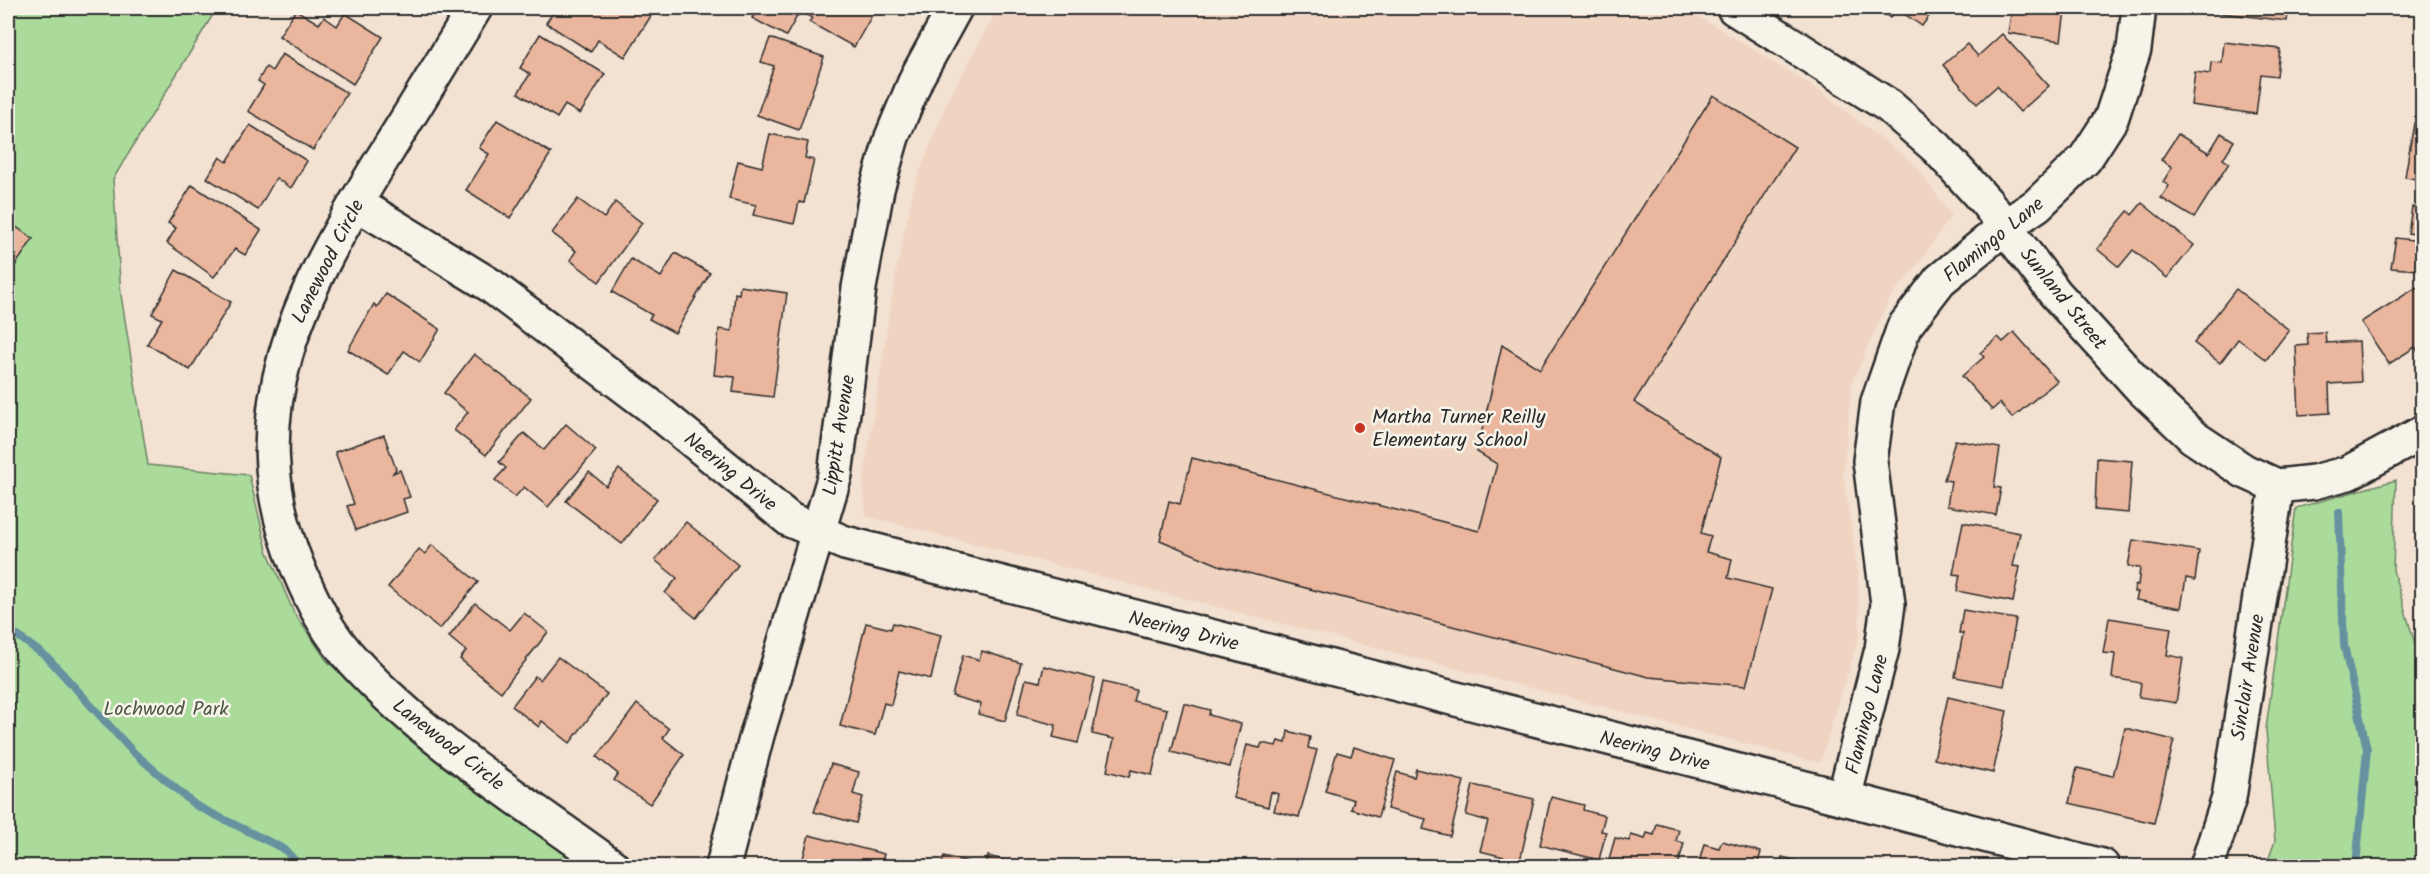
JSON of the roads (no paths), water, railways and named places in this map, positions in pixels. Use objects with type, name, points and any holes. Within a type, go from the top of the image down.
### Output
[{"type":"street","name":"Lanewood Circle","points":[[476,8],[356,203],[324,259],[295,322],[278,379],[274,417],[274,472],[286,540],[319,616],[353,662],[412,720],[612,867]]},
{"type":"street","name":"Lippitt Avenue","points":[[723,867],[757,735],[836,475],[861,279],[877,189],[892,137],[916,77],[955,8]]},
{"type":"street","name":"Sunland Street","points":[[1734,8],[1897,112],[1937,148],[2006,226],[2055,293],[2142,389],[2193,436],[2244,471],[2277,486]]},
{"type":"street","name":"Flamingo Lane","points":[[1844,798],[1882,650],[1888,604],[1870,461],[1878,402],[1904,327],[1940,280],[2006,226],[2037,205],[2085,159],[2111,119],[2134,50],[2139,8]]},
{"type":"street","name":"Neering Drive","points":[[356,203],[490,285],[648,404],[790,519],[819,532],[851,544],[1844,798],[2102,867]]},
{"type":"street","points":[[2277,486],[2314,482],[2348,473],[2422,432]]},
{"type":"street","name":"Sinclair Avenue","points":[[2207,867],[2229,798],[2277,486]]},
{"type":"waterway","points":[[2339,512],[2344,645],[2367,749],[2356,866]]},
{"type":"waterway","points":[[8,629],[48,658],[133,752],[195,805],[284,849],[300,866]]},
{"type":"place","name":"Martha Turner Reilly Elementary School","points":[[1360,428]]},
{"type":"park label","name":"Lochwood Park","points":[[166,708]]}]
